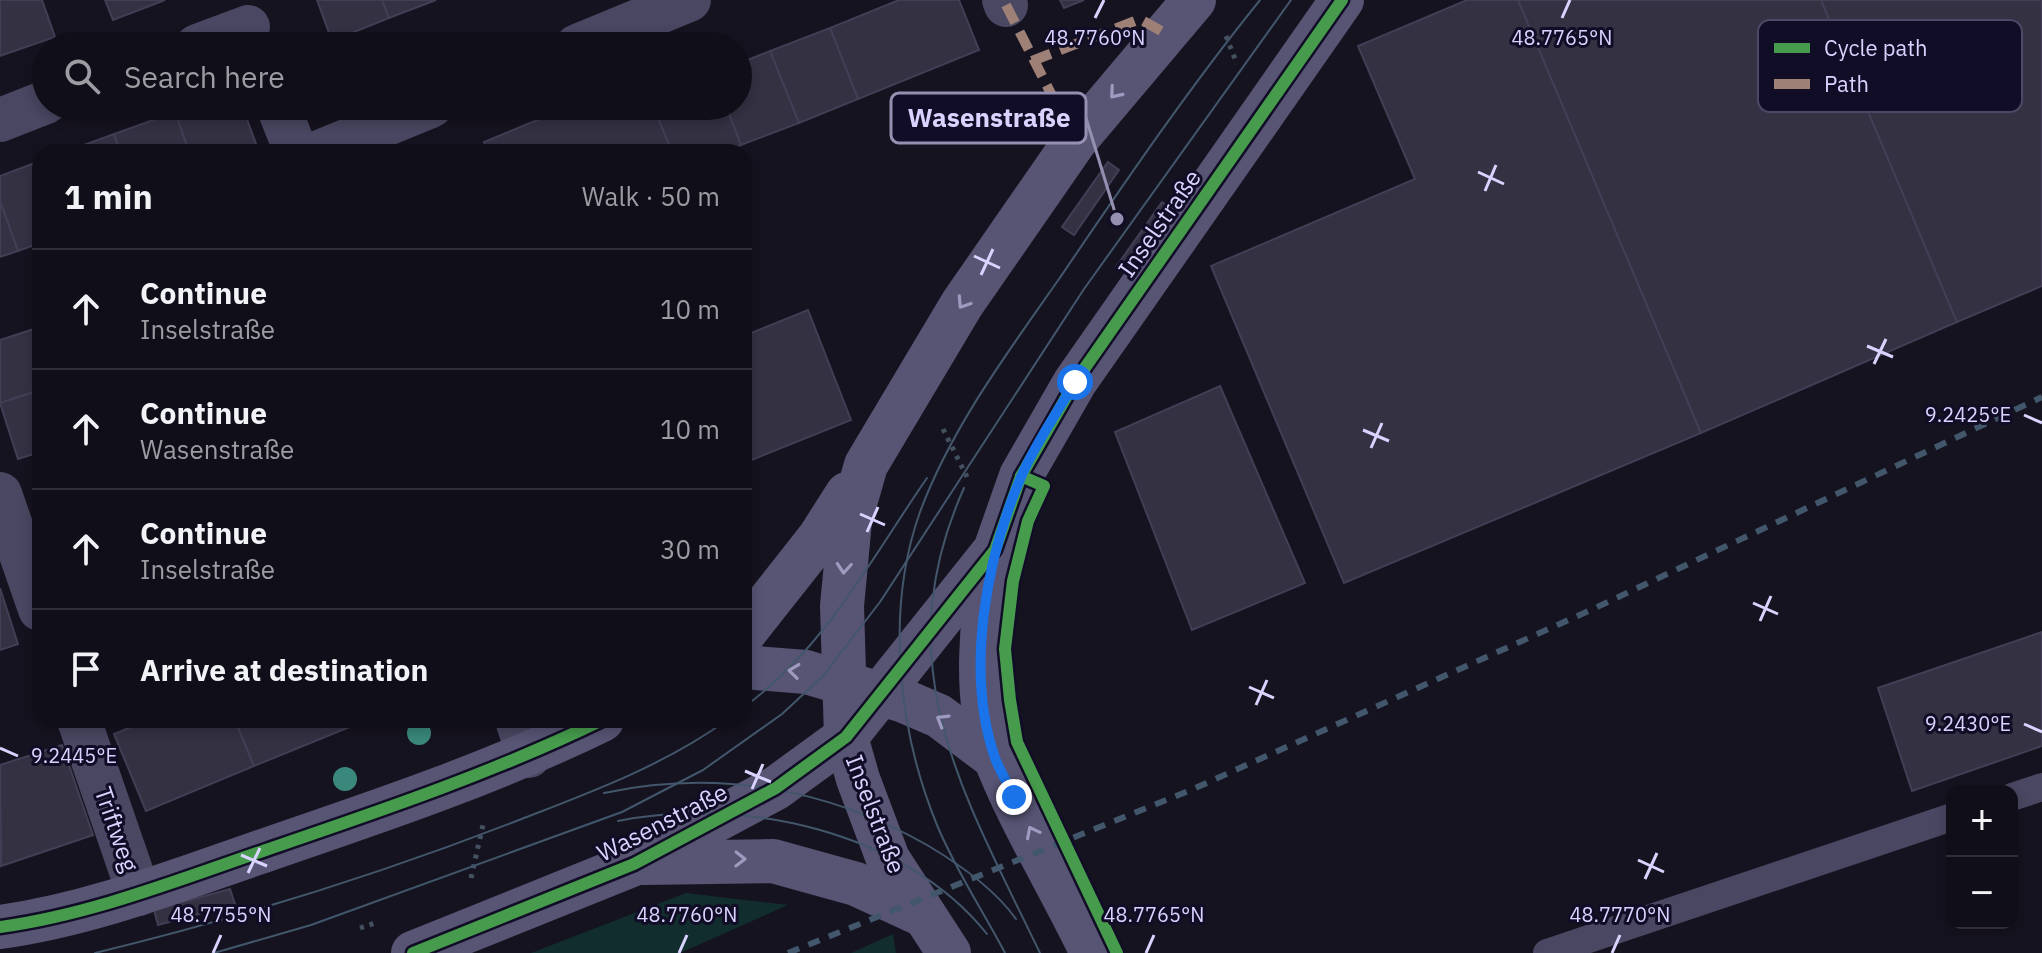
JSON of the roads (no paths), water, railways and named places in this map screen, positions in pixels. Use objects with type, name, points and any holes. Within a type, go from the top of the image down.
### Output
[{"type":"street","points":[[611,32],[689,0]]},
{"type":"street","name":"Inselstraße","points":[[949,953],[888,859],[846,737],[844,561],[866,465],[962,304],[1075,141],[1194,0]]},
{"type":"street","name":"Inselstraße","points":[[1021,476],[1075,382],[1342,0]]},
{"type":"street","points":[[0,120],[32,107]]},
{"type":"street","points":[[283,120],[293,144]]},
{"type":"street","points":[[338,144],[397,120]]},
{"type":"street","points":[[752,623],[819,538],[866,465]]},
{"type":"street","name":"Wasenstraße","points":[[413,953],[634,864],[776,788],[846,737],[995,550],[1021,476]]},
{"type":"street","points":[[0,494],[32,586]]},
{"type":"street","points":[[995,550],[982,631],[986,707],[995,758],[1092,953]]},
{"type":"street","points":[[752,667],[790,669],[883,694],[939,716],[995,758]]},
{"type":"street","name":"Triftweg","points":[[82,728],[139,894]]},
{"type":"street","points":[[0,927],[43,921],[139,894],[435,792],[523,738],[567,728]]},
{"type":"street","name":"Inselstraße","points":[[634,864],[773,861],[856,884],[923,915]]},
{"type":"lane","points":[[2018,795],[2042,787]]},
{"type":"lane","points":[[1547,953],[1946,819]]},
{"type":"tram line","points":[[1005,953],[944,841],[913,750],[905,710],[900,629],[902,589],[909,550],[933,481],[982,391],[1156,138],[1260,0]]},
{"type":"tram line","points":[[214,953],[311,925],[622,812],[703,770],[782,714],[823,676],[880,602],[1084,289],[1291,0]]},
{"type":"tram line","points":[[752,701],[773,684],[823,630],[927,478]]},
{"type":"tram line","points":[[964,488],[941,553],[931,614],[933,672],[944,728],[961,783],[1040,953]]},
{"type":"tram line","points":[[95,953],[256,910],[467,840],[626,777],[715,728]]},
{"type":"tram line","points":[[604,793],[688,783],[729,784],[811,797],[889,825],[927,845],[975,878],[1016,919]]},
{"type":"tram line","points":[[618,821],[666,814],[716,814],[768,819],[818,830],[867,846],[912,869],[953,899],[987,934]]},
{"type":"railway","points":[[788,953],[1191,790],[1593,609],[2042,397]]},
{"type":"place","name":"Wasenstraße","points":[[1117,219]]}]
